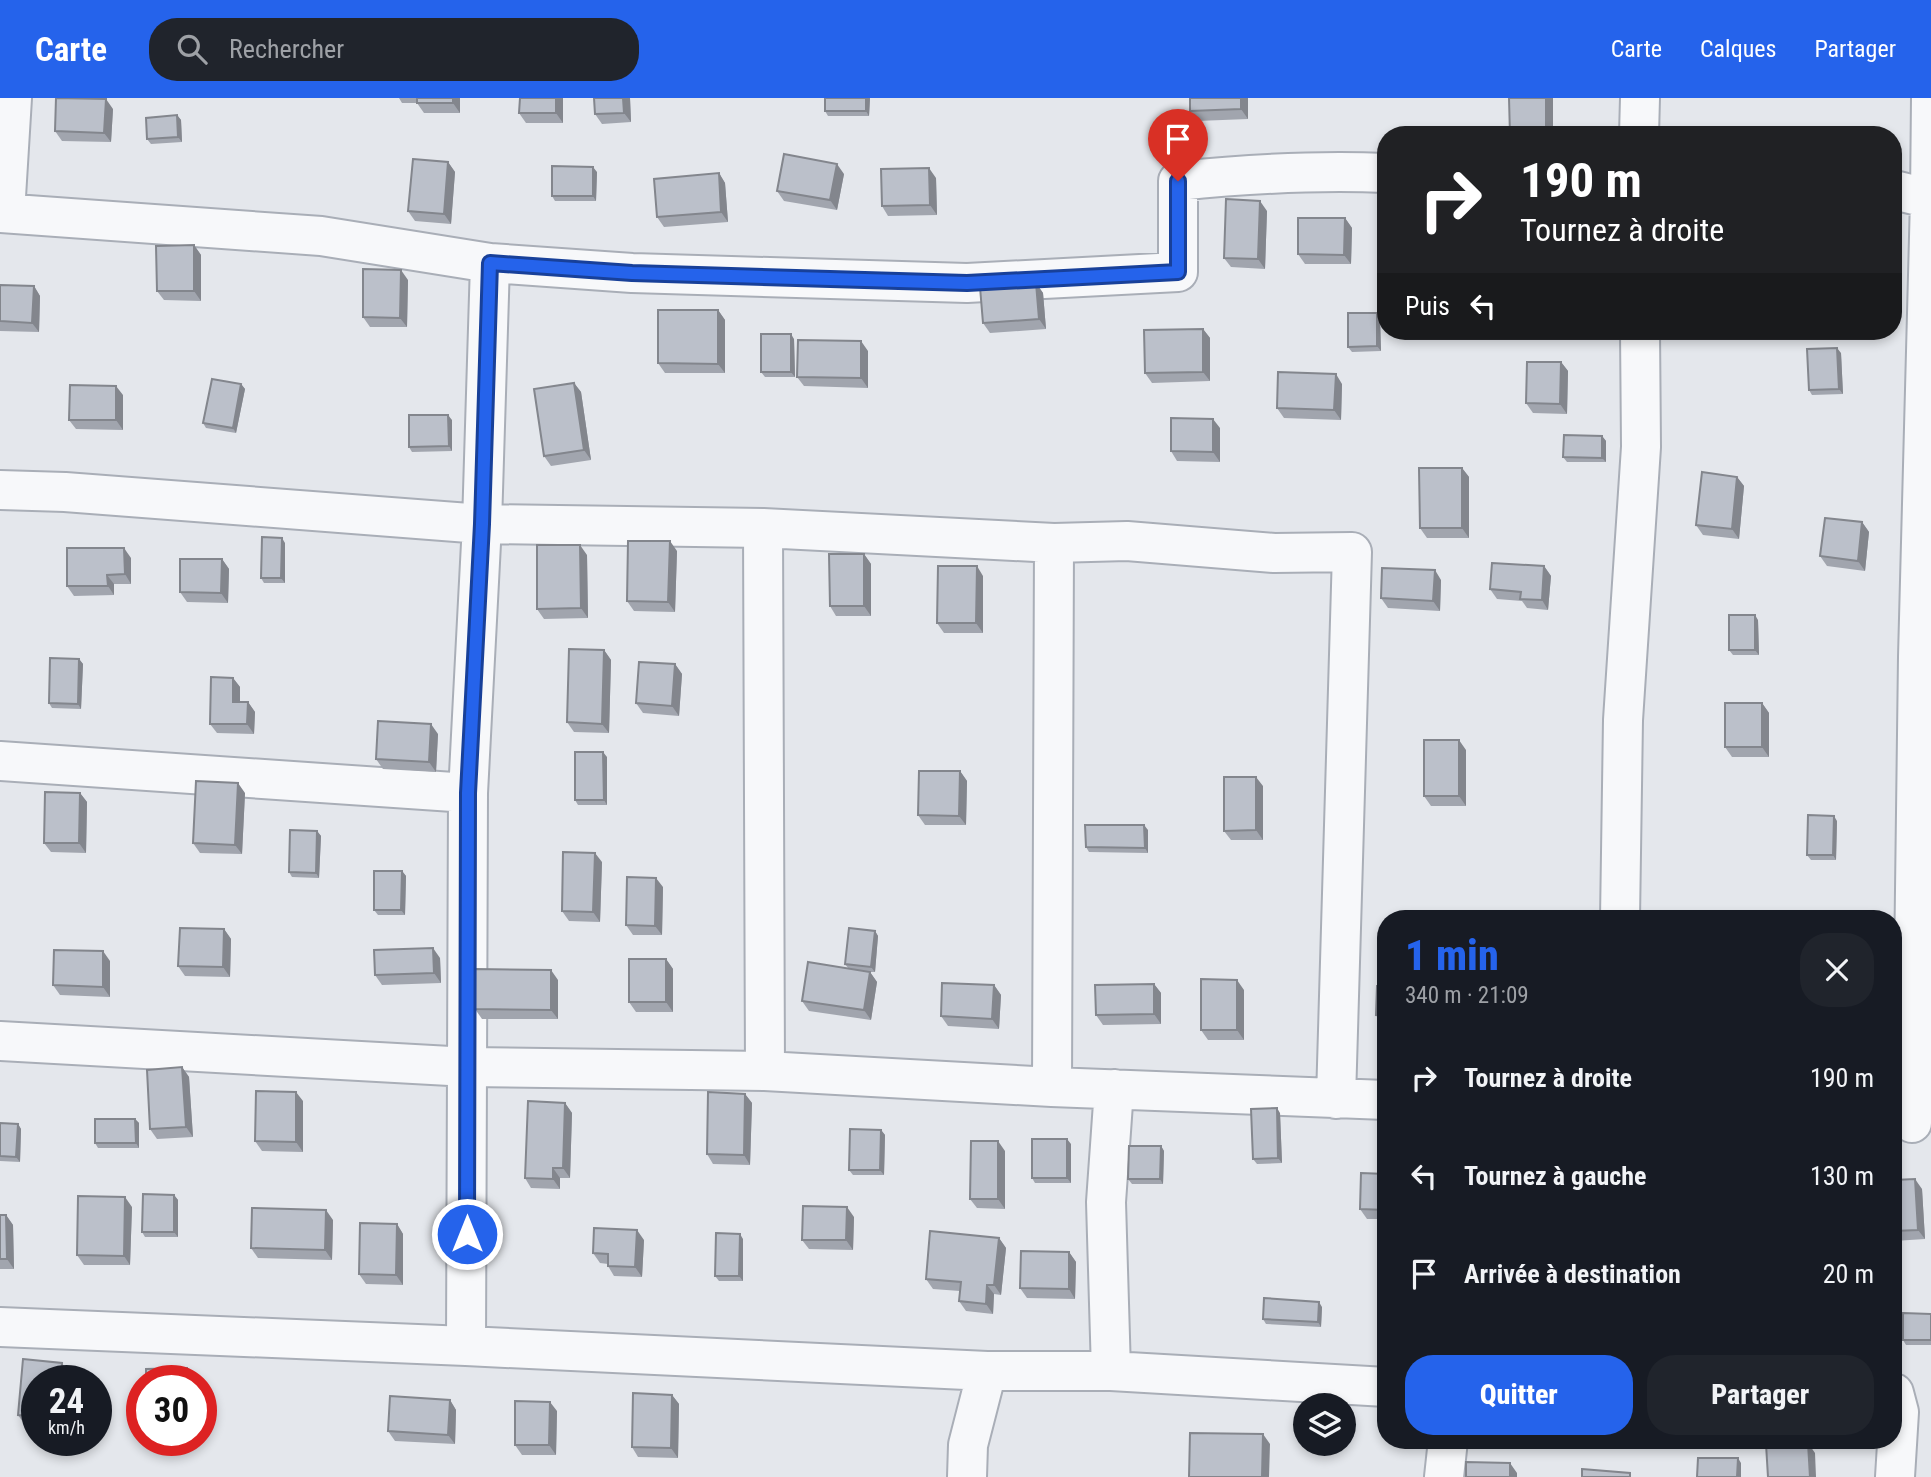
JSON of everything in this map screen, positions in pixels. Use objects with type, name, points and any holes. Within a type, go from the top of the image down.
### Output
[{"type":"street","points":[[12,98],[3,213],[321,236],[490,263],[632,273],[967,283],[1178,272],[1178,181],[1247,175],[1377,173]]},
{"type":"street","points":[[1639,126],[1640,98]]},
{"type":"street","points":[[1912,1122],[1924,657],[1931,98]]},
{"type":"street","points":[[1902,192],[1931,199]]},
{"type":"street","points":[[466,1346],[468,793],[482,524],[490,263]]},
{"type":"street","points":[[1620,910],[1623,720],[1642,447],[1640,340]]},
{"type":"street","points":[[0,490],[65,492],[482,524],[763,528],[1054,543],[1127,541],[1274,553],[1352,552],[1336,1099]]},
{"type":"street","points":[[763,528],[765,1071]]},
{"type":"street","points":[[1052,1087],[1054,543]]},
{"type":"street","points":[[0,761],[468,793]]},
{"type":"street","points":[[0,1041],[468,1067],[765,1071],[1052,1087],[1377,1100]]},
{"type":"street","points":[[1111,1371],[1106,1202],[1114,1089]]},
{"type":"street","points":[[0,1327],[988,1371],[1111,1371],[1377,1386]]},
{"type":"street","points":[[967,1477],[968,1445],[988,1371]]},
{"type":"street","points":[[1444,1477],[1447,1449]]},
{"type":"street","points":[[1895,1477],[1899,1449]]},
{"type":"building","points":[[56,98],[106,99],[104,133],[55,131]]},
{"type":"building","points":[[417,98],[453,98],[453,103],[417,103]]},
{"type":"building","points":[[520,98],[556,98],[556,113],[519,113]]},
{"type":"building","points":[[594,98],[623,98],[624,113],[595,114]]},
{"type":"building","points":[[825,98],[866,98],[866,111],[825,111]]},
{"type":"building","points":[[1190,98],[1241,98],[1241,109],[1190,111]]},
{"type":"building","points":[[1509,98],[1546,98],[1546,126],[1510,126]]},
{"type":"building","points":[[177,115],[178,137],[147,139],[146,118]]},
{"type":"building","points":[[784,154],[837,164],[830,200],[777,191]]},
{"type":"building","points":[[413,159],[448,162],[444,214],[408,211]]},
{"type":"building","points":[[552,166],[593,167],[593,196],[552,196]]},
{"type":"building","points":[[929,168],[930,205],[882,206],[881,169]]},
{"type":"building","points":[[719,173],[721,212],[657,217],[654,179]]},
{"type":"building","points":[[1226,199],[1260,201],[1258,259],[1224,258]]},
{"type":"building","points":[[1298,218],[1345,218],[1344,255],[1298,254]]},
{"type":"building","points":[[194,245],[194,291],[157,291],[156,246]]},
{"type":"building","points":[[363,269],[401,270],[400,318],[363,317]]},
{"type":"building","points":[[1036,283],[1039,319],[983,323],[980,287]]},
{"type":"building","points":[[0,285],[34,286],[32,323],[0,321]]},
{"type":"building","points":[[658,310],[718,310],[718,364],[658,363]]},
{"type":"building","points":[[1348,313],[1377,313],[1377,346],[1348,347]]},
{"type":"building","points":[[1203,329],[1203,372],[1145,373],[1144,330]]},
{"type":"building","points":[[761,334],[791,334],[791,372],[761,372]]},
{"type":"building","points":[[798,340],[861,341],[861,378],[797,377]]},
{"type":"building","points":[[1837,348],[1839,389],[1809,390],[1807,349]]},
{"type":"building","points":[[1527,362],[1561,362],[1560,404],[1526,403]]},
{"type":"building","points":[[1278,372],[1336,374],[1334,410],[1277,408]]},
{"type":"building","points":[[212,379],[241,384],[233,428],[203,423]]},
{"type":"building","points":[[574,383],[584,450],[544,456],[534,389]]},
{"type":"building","points":[[70,385],[116,386],[116,420],[69,420]]},
{"type":"building","points":[[409,415],[448,415],[449,446],[409,447]]},
{"type":"building","points":[[1171,418],[1213,419],[1213,452],[1171,451]]},
{"type":"building","points":[[1564,435],[1602,436],[1602,458],[1563,457]]},
{"type":"building","points":[[1419,468],[1462,468],[1462,528],[1420,528]]},
{"type":"building","points":[[1702,472],[1737,477],[1732,529],[1696,525]]},
{"type":"building","points":[[1825,518],[1862,522],[1858,561],[1820,556]]},
{"type":"building","points":[[262,537],[282,538],[281,578],[261,578]]},
{"type":"building","points":[[628,541],[670,541],[668,602],[627,601]]},
{"type":"building","points":[[537,545],[580,545],[581,608],[537,609]]},
{"type":"building","points":[[67,548],[124,548],[125,574],[107,575],[108,586],[67,586]]},
{"type":"building","points":[[829,554],[864,554],[864,606],[830,606]]},
{"type":"building","points":[[180,559],[222,559],[221,593],[180,592]]},
{"type":"building","points":[[1492,563],[1544,566],[1542,600],[1520,599],[1521,592],[1490,589]]},
{"type":"building","points":[[938,566],[977,566],[976,623],[937,623]]},
{"type":"building","points":[[1382,568],[1435,570],[1433,601],[1381,598]]},
{"type":"building","points":[[1729,615],[1755,615],[1755,650],[1729,650]]},
{"type":"building","points":[[569,649],[604,650],[602,724],[567,722]]},
{"type":"building","points":[[50,658],[79,659],[78,704],[49,703]]},
{"type":"building","points":[[639,662],[675,664],[672,706],[636,703]]},
{"type":"building","points":[[211,677],[233,678],[233,702],[248,702],[247,724],[210,724]]},
{"type":"building","points":[[1725,703],[1762,703],[1762,747],[1725,747]]},
{"type":"building","points":[[378,721],[431,724],[429,762],[376,759]]},
{"type":"building","points":[[1424,740],[1459,740],[1459,796],[1424,796]]},
{"type":"building","points":[[575,752],[603,752],[604,800],[575,800]]},
{"type":"building","points":[[919,771],[960,771],[959,816],[918,815]]},
{"type":"building","points":[[1224,777],[1256,777],[1256,830],[1224,831]]},
{"type":"building","points":[[196,781],[238,783],[235,845],[193,843]]},
{"type":"building","points":[[45,792],[80,793],[79,843],[44,843]]},
{"type":"building","points":[[1808,815],[1834,816],[1833,855],[1807,855]]},
{"type":"building","points":[[1085,825],[1144,825],[1145,848],[1086,847]]},
{"type":"building","points":[[290,830],[317,831],[316,873],[289,872]]},
{"type":"building","points":[[563,852],[595,853],[593,912],[562,911]]},
{"type":"building","points":[[374,871],[402,871],[401,910],[374,910]]},
{"type":"building","points":[[627,877],[656,878],[655,926],[626,925]]},
{"type":"building","points":[[180,928],[224,929],[223,967],[178,966]]},
{"type":"building","points":[[849,928],[875,931],[871,967],[845,964]]},
{"type":"building","points":[[433,948],[434,973],[375,975],[374,950]]},
{"type":"building","points":[[54,950],[103,951],[103,987],[53,985]]},
{"type":"building","points":[[629,959],[666,959],[666,1002],[629,1002]]},
{"type":"building","points":[[808,962],[870,972],[864,1010],[802,1001]]},
{"type":"building","points":[[475,969],[551,970],[551,1010],[475,1009]]},
{"type":"building","points":[[1201,979],[1237,980],[1237,1030],[1201,1030]]},
{"type":"building","points":[[942,983],[994,985],[992,1019],[941,1016]]},
{"type":"building","points":[[1154,984],[1154,1014],[1096,1015],[1095,985]]},
{"type":"building","points":[[182,1067],[186,1127],[150,1129],[147,1070]]},
{"type":"building","points":[[256,1091],[296,1092],[296,1142],[255,1141]]},
{"type":"building","points":[[708,1092],[745,1094],[744,1155],[707,1154]]},
{"type":"building","points":[[528,1101],[565,1103],[563,1168],[553,1168],[553,1179],[525,1178]]},
{"type":"building","points":[[1277,1108],[1278,1158],[1253,1159],[1251,1109]]},
{"type":"building","points":[[95,1119],[135,1119],[136,1143],[95,1143]]},
{"type":"building","points":[[0,1123],[18,1124],[16,1157],[0,1156]]},
{"type":"building","points":[[850,1129],[881,1130],[880,1170],[849,1170]]},
{"type":"building","points":[[1032,1139],[1067,1139],[1067,1178],[1032,1178]]},
{"type":"building","points":[[971,1141],[998,1141],[998,1199],[970,1199]]},
{"type":"building","points":[[1129,1146],[1161,1146],[1160,1179],[1128,1179]]},
{"type":"building","points":[[1361,1173],[1377,1174],[1377,1210],[1360,1209]]},
{"type":"building","points":[[1915,1179],[1918,1230],[1902,1231],[1902,1180]]},
{"type":"building","points":[[143,1194],[174,1195],[174,1232],[142,1232]]},
{"type":"building","points":[[78,1196],[125,1197],[124,1256],[77,1255]]},
{"type":"building","points":[[803,1206],[847,1207],[846,1240],[802,1240]]},
{"type":"building","points":[[252,1208],[326,1210],[325,1250],[251,1248]]},
{"type":"building","points":[[0,1215],[6,1215],[7,1259],[0,1259]]},
{"type":"building","points":[[360,1223],[397,1224],[396,1275],[359,1274]]},
{"type":"building","points":[[594,1228],[637,1230],[635,1267],[608,1266],[608,1254],[593,1253]]},
{"type":"building","points":[[930,1231],[999,1238],[994,1285],[987,1285],[986,1304],[959,1301],[961,1282],[926,1279]]},
{"type":"building","points":[[716,1233],[740,1234],[739,1276],[715,1276]]},
{"type":"building","points":[[1021,1251],[1069,1252],[1069,1289],[1020,1288]]},
{"type":"building","points":[[1264,1298],[1319,1302],[1318,1322],[1263,1319]]},
{"type":"building","points":[[1903,1313],[1931,1314],[1931,1340],[1903,1340]]},
{"type":"building","points":[[23,1359],[62,1363],[62,1365],[22,1365]]},
{"type":"building","points":[[21,1381],[21,1415],[18,1415]]},
{"type":"building","points":[[633,1393],[672,1395],[671,1448],[632,1447]]},
{"type":"building","points":[[390,1396],[450,1400],[448,1435],[388,1431]]},
{"type":"building","points":[[515,1401],[550,1402],[549,1445],[515,1445]]},
{"type":"building","points":[[1190,1433],[1263,1434],[1262,1477],[1189,1477]]},
{"type":"building","points":[[1766,1449],[1808,1449],[1810,1477],[1768,1477]]},
{"type":"building","points":[[1698,1458],[1738,1458],[1737,1477],[1697,1477]]},
{"type":"building","points":[[1466,1462],[1510,1463],[1510,1477],[1466,1477]]},
{"type":"building","points":[[1582,1469],[1630,1473],[1630,1477],[1582,1477]]},
{"type":"route","points":[[467,1234],[468,793],[482,524],[490,263],[632,273],[967,283],[1178,272],[1178,181]]}]
